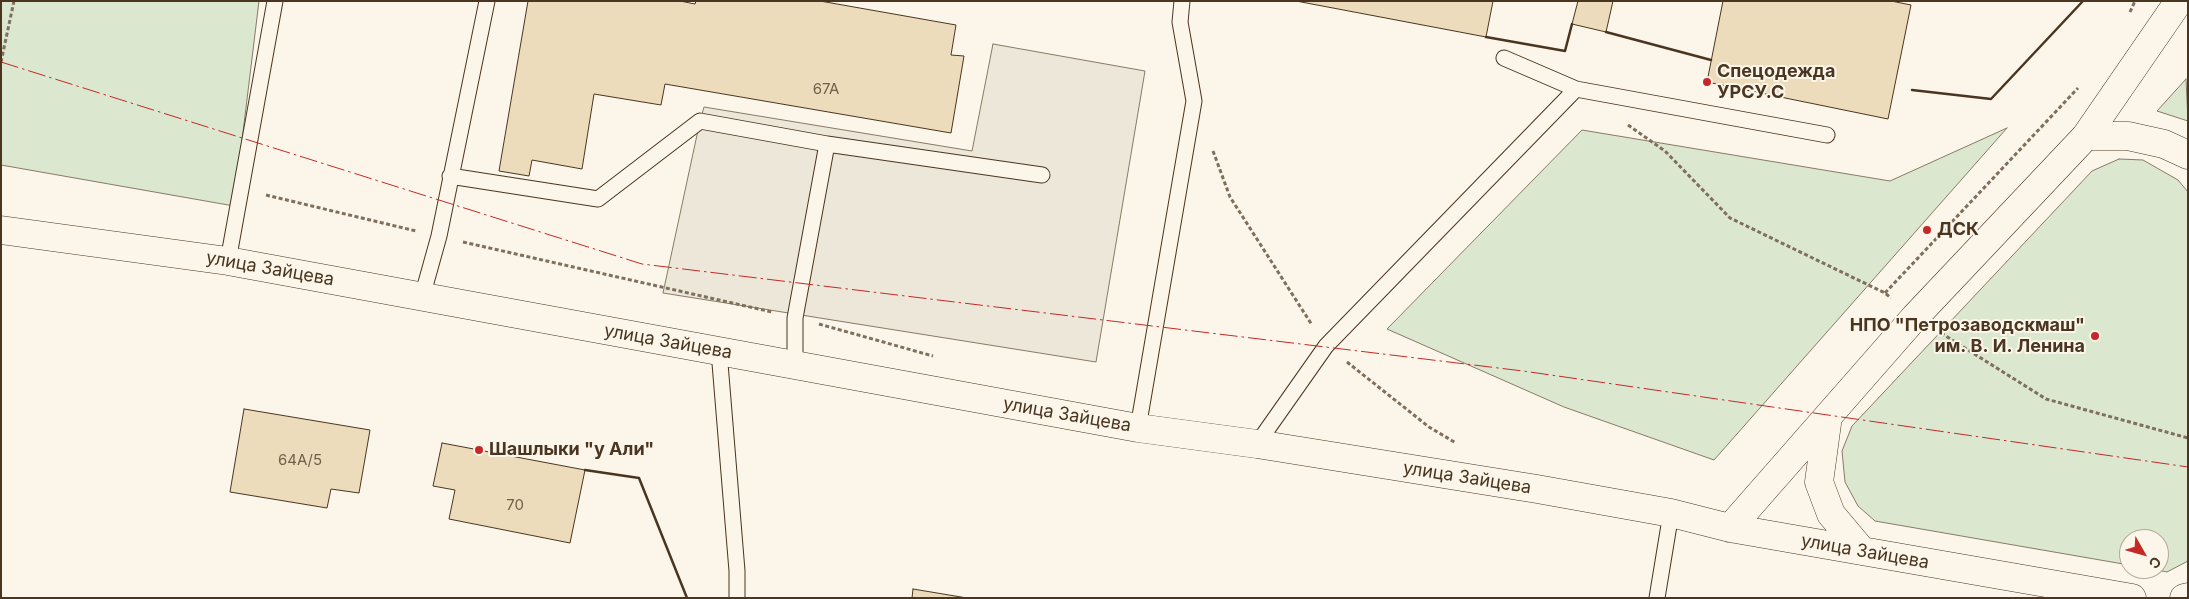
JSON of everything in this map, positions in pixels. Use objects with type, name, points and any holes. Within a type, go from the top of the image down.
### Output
[{"type":"main road","points":[[1730,528],[1915,317],[2086,136],[2179,1]]},
{"type":"main road","points":[[2086,136],[2128,136],[2164,144],[2188,155]]},
{"type":"main road","name":"улица Зайцева","points":[[1,230],[228,261],[1138,428],[1257,444],[1537,489],[1671,513],[1730,528],[2132,598]]},
{"type":"main road","points":[[1828,416],[1819,482],[1831,514],[1862,551]]},
{"type":"lane","points":[[228,261],[275,1]]},
{"type":"lane","points":[[422,297],[439,236],[487,1]]},
{"type":"lane","points":[[1138,428],[1194,101],[1180,22],[1182,1]]},
{"type":"lane","points":[[1504,58],[1576,89],[1827,135]]},
{"type":"lane","points":[[1257,444],[1326,346],[1576,89]]},
{"type":"lane","points":[[450,176],[598,198],[700,121],[827,144],[1042,175]]},
{"type":"lane","points":[[795,365],[795,318],[827,144]]},
{"type":"lane","points":[[719,351],[737,571],[737,598]]},
{"type":"lane","points":[[1657,598],[1671,513]]},
{"type":"path","points":[[1,62],[14,1]]},
{"type":"path","points":[[2127,20],[2135,1]]},
{"type":"path","points":[[1885,293],[2082,83]]},
{"type":"path","points":[[1624,123],[1665,151],[1730,218],[1885,293],[1915,317],[2046,399],[2188,438]]},
{"type":"path","points":[[241,189],[795,318],[936,357]]},
{"type":"green space","points":[[1,1],[259,1],[234,206],[1,165]]},
{"type":"green space","points":[[2186,79],[2188,121],[2157,111]]},
{"type":"green space","points":[[2007,128],[1714,460],[1564,407],[1387,329],[1582,130],[1890,181]]},
{"type":"green space","points":[[2119,159],[2143,160],[2178,180],[2188,192],[2188,561],[2169,571],[2169,529],[2119,529],[2119,563],[1875,521],[1858,506],[1845,482],[1842,451],[1852,426],[2092,171]]},
{"type":"shaded area","points":[[993,44],[1145,71],[1096,362],[663,293],[704,107],[972,151]]},
{"type":"building","points":[[528,1],[680,1],[695,4],[696,1],[820,1],[956,25],[951,55],[964,56],[951,133],[665,84],[661,105],[594,94],[582,169],[532,160],[529,176],[499,171]]},
{"type":"building","points":[[1296,1],[1493,1],[1486,37]]},
{"type":"building","points":[[1578,1],[1613,1],[1606,32],[1572,24]]},
{"type":"building","points":[[1723,1],[1891,1],[1911,5],[1888,119],[1707,82]]},
{"type":"building","points":[[244,409],[370,430],[359,493],[331,489],[327,508],[230,492]]},
{"type":"building","points":[[442,443],[585,470],[570,543],[449,519],[455,490],[433,486]]},
{"type":"building","points":[[913,589],[967,598],[912,598]]},
{"type":"wall","points":[[1912,90],[1991,99],[2083,1]]},
{"type":"wall","points":[[1486,37],[1565,51],[1572,24]]},
{"type":"wall","points":[[1606,32],[1711,60]]},
{"type":"wall","points":[[585,470],[639,478],[687,598]]},
{"type":"power","points":[[1,62],[642,264],[1523,371],[2188,467]]},
{"type":"place","name":"Спецодежда УРСУ.С","points":[[1707,82]]},
{"type":"place","name":"ДСК","points":[[1927,230]]},
{"type":"place","name":"НПО \"Петрозаводскмаш\" им. В. И. Ленина","points":[[2095,336]]},
{"type":"place","name":"Шашлыки \"у Али\"","points":[[479,450]]}]
